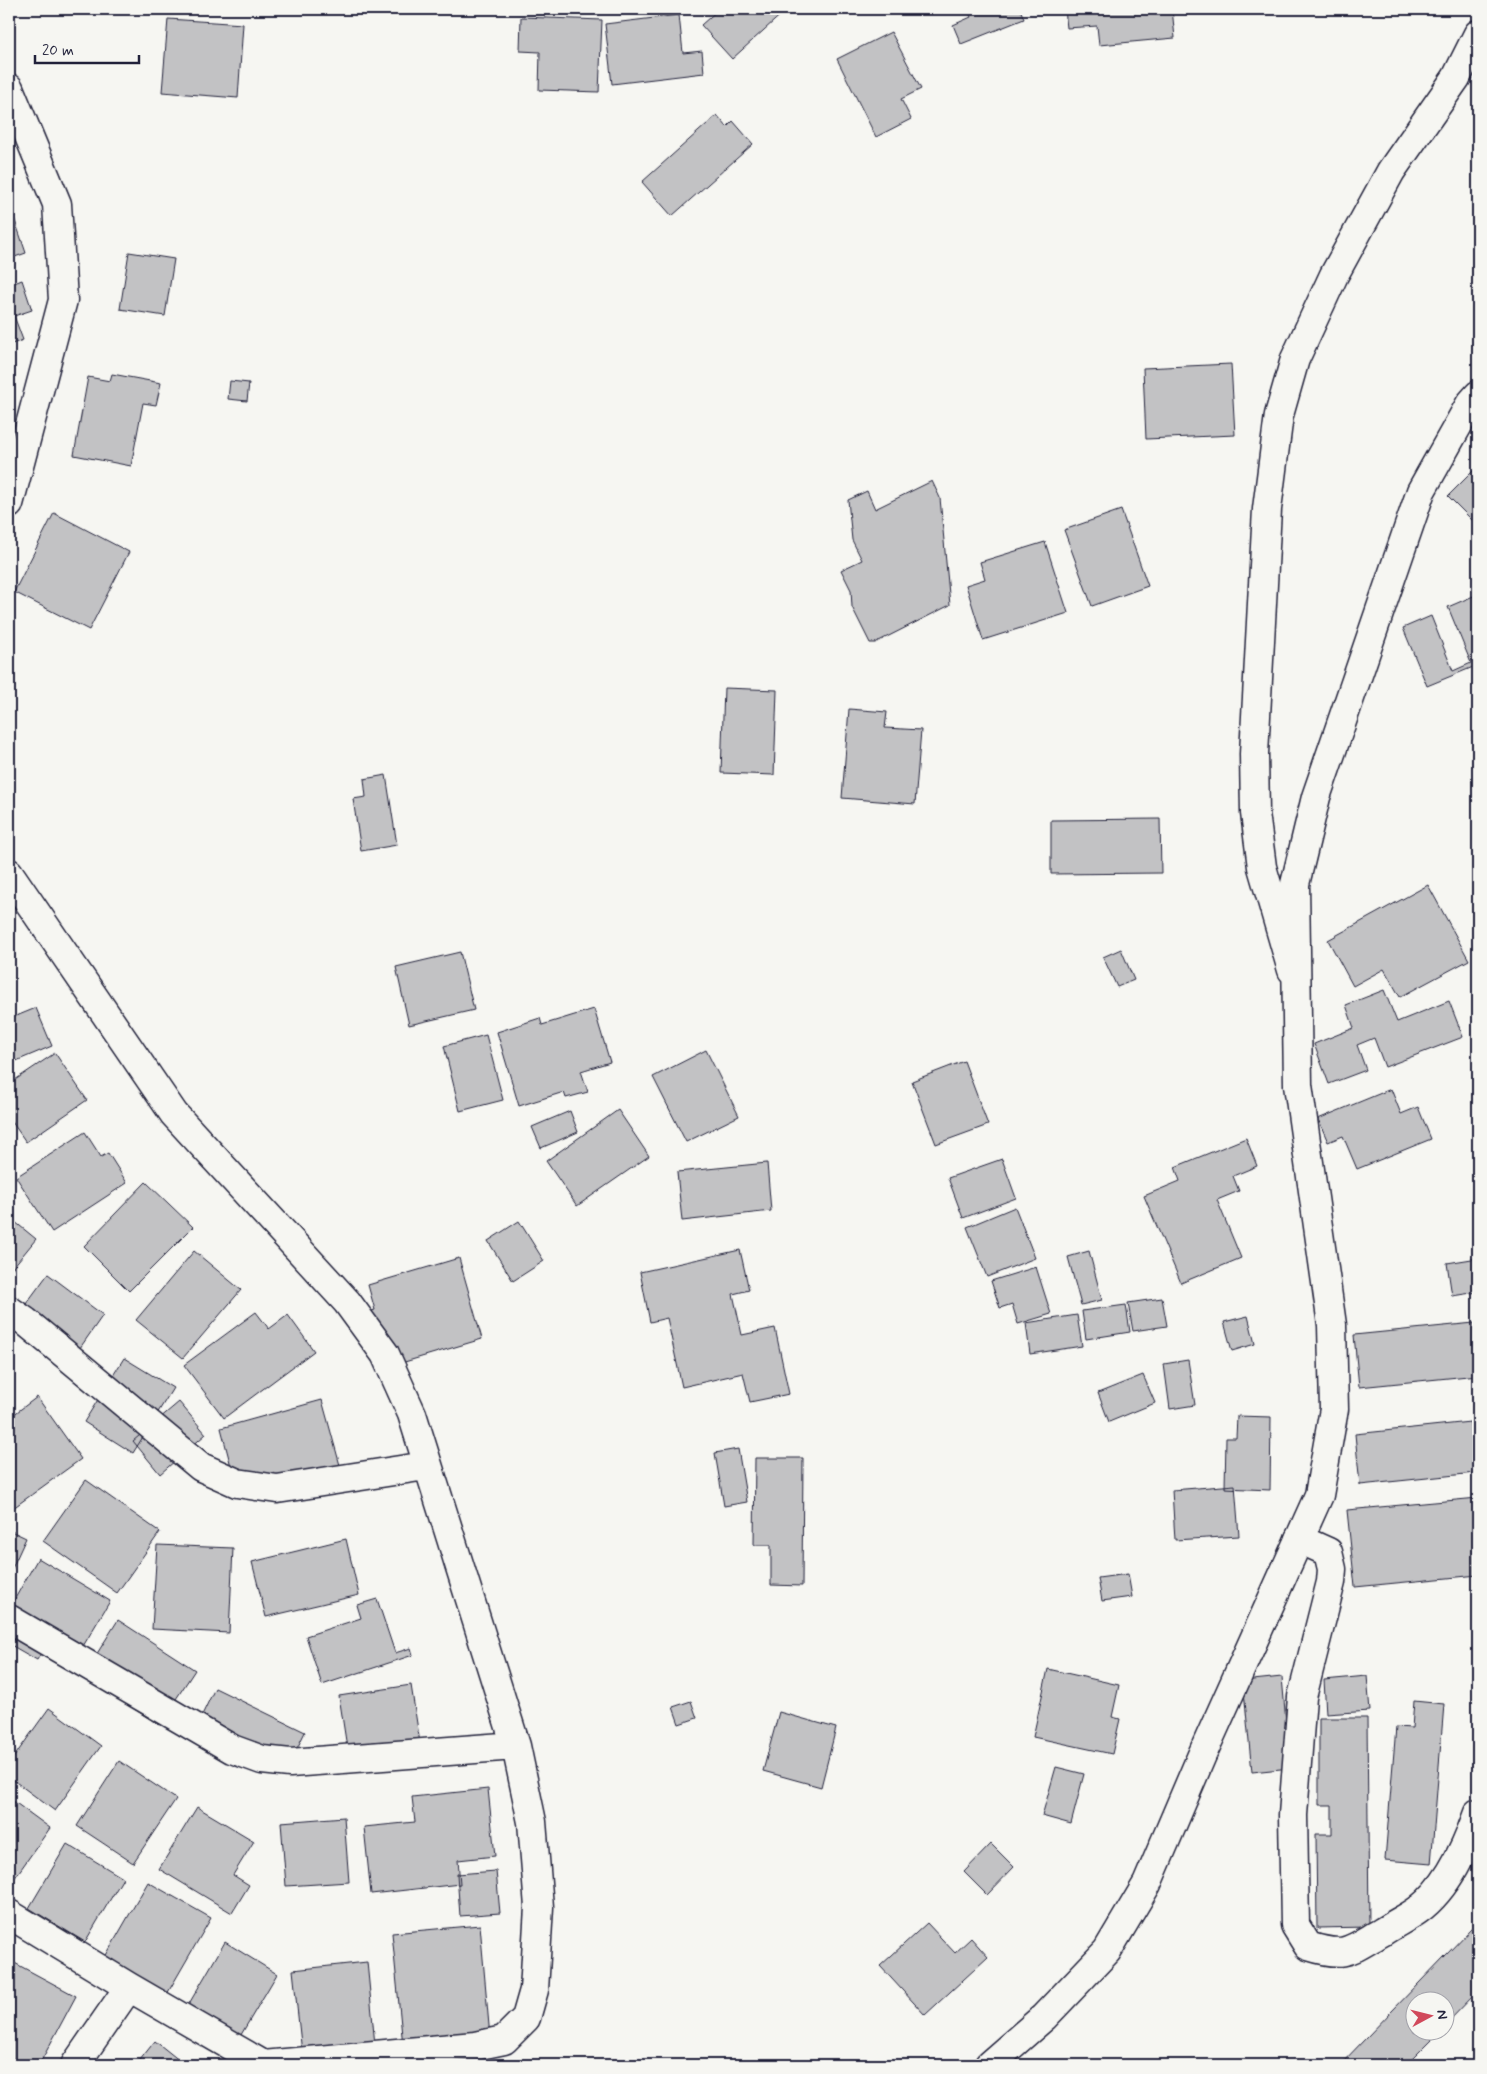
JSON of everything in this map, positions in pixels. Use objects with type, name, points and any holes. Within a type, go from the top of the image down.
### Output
[{"type":"street","points":[[1295,978],[1262,867],[1255,813],[1254,754],[1267,509],[1279,415],[1295,359],[1334,275],[1391,171],[1456,78],[1478,34]]},
{"type":"street","points":[[9,88],[56,204],[63,300],[9,504]]},
{"type":"street","points":[[989,2065],[1044,2017],[1107,1951],[1147,1884],[1202,1755],[1319,1495],[1334,1409],[1332,1325],[1298,1085],[1295,884],[1316,797],[1421,491],[1470,404],[1478,395]]},
{"type":"street","points":[[9,873],[174,1114],[347,1302],[385,1354],[412,1414],[426,1466],[516,1746],[532,1822],[539,1907],[534,1990],[526,2018],[504,2040],[476,2046],[262,2065],[9,1914]]},
{"type":"street","points":[[9,1310],[25,1321],[201,1467],[237,1483],[277,1489],[426,1466]]},
{"type":"street","points":[[1299,1539],[1328,1552],[1332,1569],[1331,1582],[1302,1697],[1293,1815],[1295,1925],[1308,1946],[1330,1953],[1349,1951],[1420,1909],[1440,1886],[1462,1855],[1478,1814]]},
{"type":"street","points":[[9,1619],[232,1749],[262,1760],[290,1763],[516,1746]]},
{"type":"street","points":[[76,2065],[129,1987]]},
{"type":"building","points":[[719,9],[783,9],[785,11],[732,59],[701,25]]},
{"type":"building","points":[[967,9],[1020,9],[1024,19],[961,44],[953,25],[971,17]]},
{"type":"building","points":[[1065,9],[1172,9],[1175,38],[1099,45],[1097,26],[1067,28]]},
{"type":"building","points":[[679,15],[683,53],[702,51],[704,73],[612,84],[605,24]]},
{"type":"building","points":[[521,17],[602,20],[599,92],[539,90],[540,52],[520,51]]},
{"type":"building","points":[[168,19],[243,24],[238,98],[162,92]]},
{"type":"building","points":[[891,32],[921,89],[901,99],[911,119],[876,137],[837,59]]},
{"type":"building","points":[[717,115],[727,127],[733,121],[753,144],[672,216],[642,182]]},
{"type":"building","points":[[9,203],[26,253],[9,259]]},
{"type":"building","points":[[129,252],[174,259],[165,316],[120,309]]},
{"type":"building","points":[[22,280],[32,310],[14,316],[23,340],[9,345],[9,285]]},
{"type":"building","points":[[1231,364],[1235,435],[1146,439],[1143,368]]},
{"type":"building","points":[[112,374],[161,383],[156,405],[143,403],[131,466],[74,455],[88,377],[110,381]]},
{"type":"building","points":[[230,381],[249,383],[247,401],[228,399]]},
{"type":"building","points":[[1478,466],[1478,526],[1448,496]]},
{"type":"building","points":[[932,481],[940,498],[950,605],[875,643],[870,643],[852,607],[851,590],[841,570],[862,560],[852,540],[848,500],[867,491],[875,509]]},
{"type":"building","points":[[1121,510],[1148,586],[1092,606],[1064,530]]},
{"type":"building","points":[[54,513],[129,552],[89,630],[14,592]]},
{"type":"building","points":[[1045,542],[1068,613],[983,640],[966,585],[985,579],[980,562]]},
{"type":"building","points":[[1478,594],[1478,665],[1427,686],[1403,628],[1431,616],[1453,671],[1471,663],[1448,607]]},
{"type":"building","points":[[724,688],[777,690],[774,775],[721,773]]},
{"type":"building","points":[[849,709],[887,712],[885,728],[921,730],[915,804],[842,798]]},
{"type":"building","points":[[386,775],[397,845],[361,851],[353,799],[366,797],[364,779]]},
{"type":"building","points":[[1160,819],[1161,873],[1051,874],[1051,820]]},
{"type":"building","points":[[1428,885],[1469,960],[1400,997],[1384,969],[1353,986],[1328,940]]},
{"type":"building","points":[[1121,949],[1134,980],[1117,987],[1103,957]]},
{"type":"building","points":[[460,952],[474,1010],[409,1025],[396,967]]},
{"type":"building","points":[[1384,990],[1397,1022],[1449,1001],[1463,1037],[1385,1067],[1374,1038],[1357,1045],[1366,1070],[1329,1084],[1314,1044],[1354,1028],[1346,1005]]},
{"type":"building","points":[[36,1008],[52,1046],[9,1064],[9,1019]]},
{"type":"building","points":[[594,1009],[610,1062],[581,1071],[588,1092],[566,1098],[564,1092],[519,1106],[497,1032],[540,1018],[542,1025]]},
{"type":"building","points":[[486,1035],[503,1100],[460,1111],[444,1046]]},
{"type":"building","points":[[706,1050],[739,1116],[686,1142],[653,1077]]},
{"type":"building","points":[[55,1053],[87,1100],[26,1142],[12,1122],[9,1124],[9,1084]]},
{"type":"building","points":[[964,1061],[988,1125],[936,1144],[912,1081]]},
{"type":"building","points":[[1391,1089],[1401,1114],[1418,1107],[1431,1139],[1357,1169],[1343,1136],[1328,1142],[1318,1119]]},
{"type":"building","points":[[618,1110],[649,1156],[577,1206],[546,1161]]},
{"type":"building","points":[[570,1111],[578,1132],[541,1148],[532,1127]]},
{"type":"building","points":[[85,1132],[101,1157],[108,1153],[127,1183],[52,1232],[16,1177]]},
{"type":"building","points":[[1246,1138],[1257,1166],[1233,1176],[1239,1191],[1217,1200],[1241,1258],[1181,1283],[1144,1196],[1180,1181],[1175,1167]]},
{"type":"building","points":[[1002,1159],[1016,1198],[963,1218],[948,1178]]},
{"type":"building","points":[[767,1163],[771,1211],[682,1221],[677,1172]]},
{"type":"building","points":[[146,1182],[193,1227],[129,1291],[84,1246]]},
{"type":"building","points":[[1015,1207],[1035,1258],[987,1277],[967,1227]]},
{"type":"building","points":[[9,1217],[36,1239],[9,1272]]},
{"type":"building","points":[[519,1221],[544,1261],[513,1281],[488,1241]]},
{"type":"building","points":[[740,1250],[749,1290],[733,1294],[742,1335],[775,1328],[789,1394],[750,1402],[743,1373],[682,1387],[667,1318],[650,1322],[640,1272]]},
{"type":"building","points":[[194,1251],[241,1290],[183,1358],[136,1320]]},
{"type":"building","points":[[1089,1251],[1102,1300],[1081,1305],[1068,1257]]},
{"type":"building","points":[[459,1258],[482,1339],[381,1369],[364,1313],[375,1310],[368,1285]]},
{"type":"building","points":[[1478,1258],[1478,1292],[1452,1296],[1447,1263]]},
{"type":"building","points":[[1036,1267],[1051,1314],[1018,1324],[1012,1304],[1000,1308],[991,1281]]},
{"type":"building","points":[[48,1274],[103,1315],[66,1368],[9,1327]]},
{"type":"building","points":[[1162,1298],[1167,1326],[1133,1331],[1128,1303]]},
{"type":"building","points":[[1126,1305],[1130,1332],[1086,1339],[1082,1311]]},
{"type":"building","points":[[256,1312],[269,1329],[288,1315],[314,1351],[224,1418],[184,1365]]},
{"type":"building","points":[[1077,1315],[1082,1346],[1030,1354],[1026,1323]]},
{"type":"building","points":[[1248,1316],[1255,1344],[1232,1351],[1224,1322]]},
{"type":"building","points":[[1474,1323],[1478,1375],[1359,1387],[1354,1335]]},
{"type":"building","points":[[124,1358],[173,1388],[133,1453],[84,1422]]},
{"type":"building","points":[[1188,1360],[1195,1405],[1170,1409],[1164,1364]]},
{"type":"building","points":[[1143,1375],[1155,1403],[1109,1422],[1098,1393]]},
{"type":"building","points":[[37,1397],[81,1459],[9,1511],[9,1418]]},
{"type":"building","points":[[322,1400],[341,1469],[239,1497],[221,1428]]},
{"type":"building","points":[[179,1402],[206,1434],[160,1474],[133,1441]]},
{"type":"building","points":[[1237,1416],[1271,1417],[1270,1490],[1225,1488],[1226,1438],[1236,1438]]},
{"type":"building","points":[[1470,1422],[1475,1473],[1360,1485],[1355,1434]]},
{"type":"building","points":[[738,1449],[747,1502],[724,1506],[715,1453]]},
{"type":"building","points":[[755,1458],[803,1458],[802,1586],[771,1585],[771,1545],[754,1545]]},
{"type":"building","points":[[86,1480],[160,1532],[117,1593],[43,1541]]},
{"type":"building","points":[[1235,1485],[1239,1536],[1175,1540],[1172,1490]]},
{"type":"building","points":[[1478,1498],[1478,1575],[1355,1587],[1347,1510]]},
{"type":"building","points":[[9,1530],[26,1538],[9,1575]]},
{"type":"building","points":[[346,1539],[359,1595],[266,1617],[252,1562]]},
{"type":"building","points":[[157,1545],[233,1548],[229,1633],[152,1629]]},
{"type":"building","points":[[38,1558],[110,1601],[73,1663],[45,1647],[37,1660],[9,1644],[9,1609]]},
{"type":"building","points":[[1128,1574],[1132,1597],[1102,1601],[1098,1578]]},
{"type":"building","points":[[377,1599],[395,1653],[411,1648],[413,1655],[322,1685],[306,1636],[361,1618],[357,1605]]},
{"type":"building","points":[[118,1620],[195,1670],[159,1725],[83,1676]]},
{"type":"building","points":[[1048,1669],[1119,1685],[1112,1717],[1120,1719],[1112,1754],[1033,1737]]},
{"type":"building","points":[[1367,1676],[1370,1711],[1326,1714],[1324,1680]]},
{"type":"building","points":[[1282,1677],[1290,1768],[1252,1772],[1243,1681]]},
{"type":"building","points":[[411,1685],[420,1743],[348,1754],[339,1696]]},
{"type":"building","points":[[215,1688],[305,1732],[286,1771],[190,1740]]},
{"type":"building","points":[[691,1701],[697,1718],[679,1724],[673,1707]]},
{"type":"building","points":[[1414,1701],[1444,1704],[1431,1864],[1385,1860],[1396,1727],[1412,1728]]},
{"type":"building","points":[[49,1708],[101,1746],[55,1811],[9,1777],[9,1764]]},
{"type":"building","points":[[779,1712],[836,1728],[821,1787],[763,1771]]},
{"type":"building","points":[[1319,1718],[1367,1718],[1369,1927],[1317,1928],[1316,1834],[1332,1834],[1332,1805],[1319,1805]]},
{"type":"building","points":[[119,1761],[176,1799],[133,1863],[77,1826]]},
{"type":"building","points":[[1056,1767],[1084,1774],[1071,1824],[1042,1816]]},
{"type":"building","points":[[488,1789],[495,1856],[458,1860],[460,1884],[371,1894],[364,1827],[415,1822],[412,1797]]},
{"type":"building","points":[[9,1798],[50,1828],[9,1886]]},
{"type":"building","points":[[197,1807],[254,1841],[233,1875],[249,1885],[232,1913],[159,1869]]},
{"type":"building","points":[[344,1817],[349,1882],[286,1886],[281,1822]]},
{"type":"building","points":[[67,1844],[123,1878],[85,1942],[29,1908]]},
{"type":"building","points":[[991,1844],[1014,1867],[987,1895],[964,1872]]},
{"type":"building","points":[[496,1871],[500,1913],[460,1916],[457,1874]]},
{"type":"building","points":[[148,1882],[211,1918],[167,1994],[105,1957]]},
{"type":"building","points":[[927,1923],[955,1953],[971,1938],[988,1957],[925,2015],[880,1966]]},
{"type":"building","points":[[480,1925],[491,2048],[404,2056],[392,1933]]},
{"type":"building","points":[[1472,1928],[1478,1935],[1478,1991],[1454,2016],[1454,1992],[1410,1992]]},
{"type":"building","points":[[225,1942],[277,1974],[229,2055],[183,2014]]},
{"type":"building","points":[[9,1960],[76,1996],[39,2065],[9,2065]]},
{"type":"building","points":[[367,1962],[375,2045],[302,2053],[293,1970]]},
{"type":"building","points":[[1404,1999],[1404,2042],[1429,2042],[1406,2065],[1340,2065]]},
{"type":"building","points":[[155,2041],[185,2065],[136,2065]]}]
